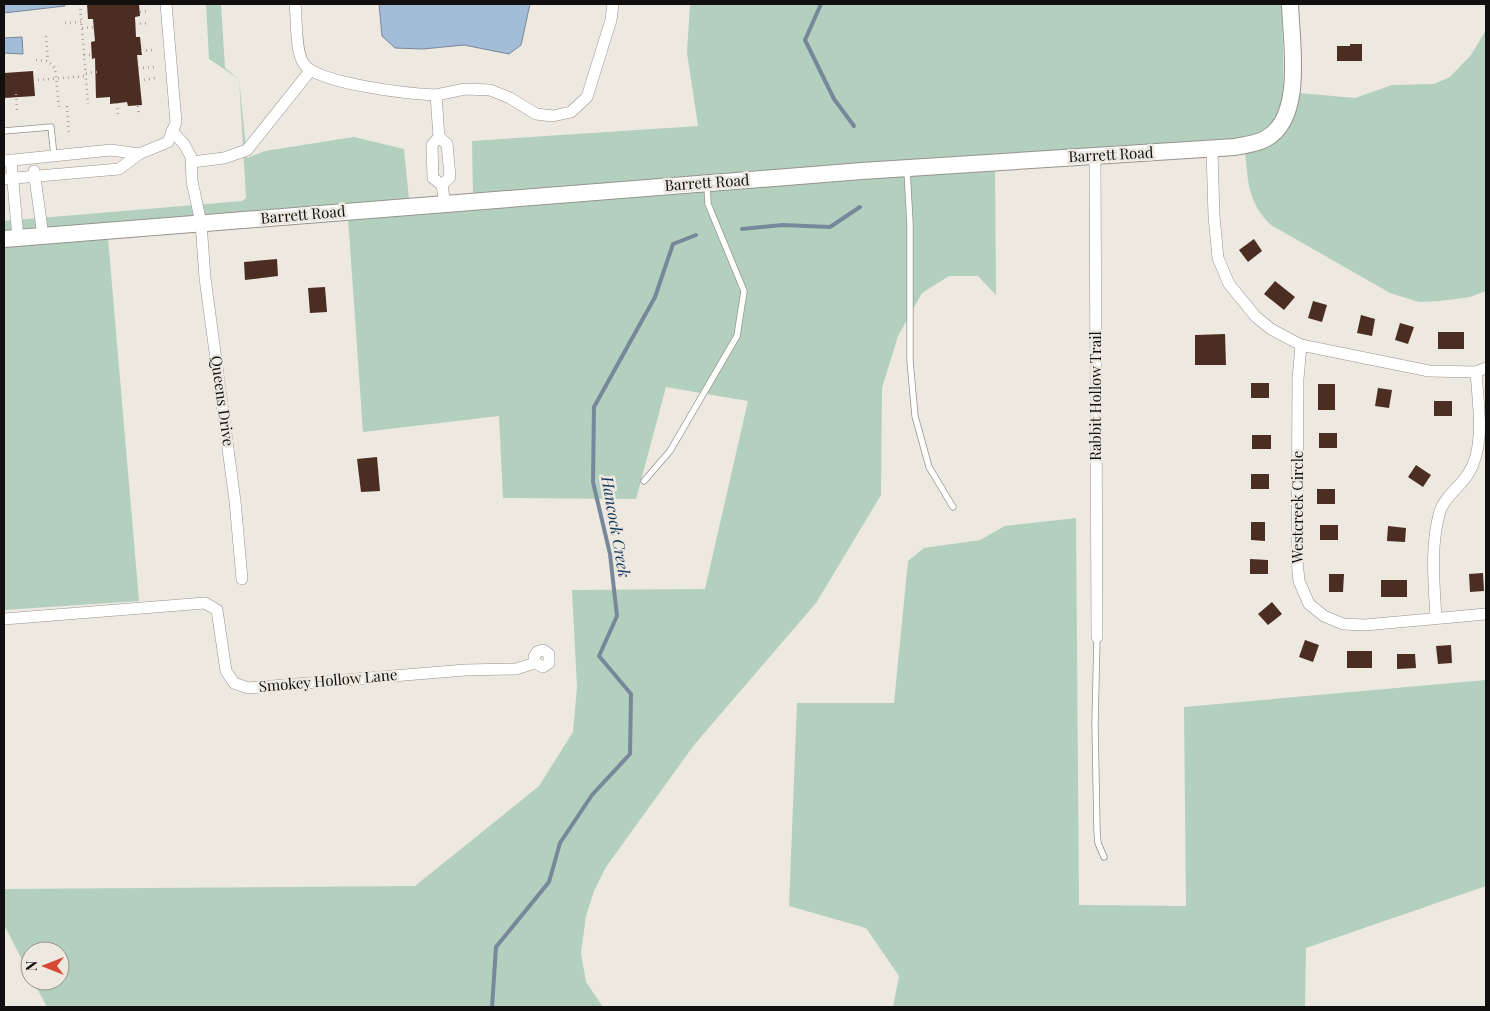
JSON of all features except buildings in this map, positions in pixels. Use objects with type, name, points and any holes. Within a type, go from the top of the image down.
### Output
[{"type":"street","points":[[8,179],[119,169],[139,154],[168,142],[176,122],[166,4]]},
{"type":"street","points":[[295,4],[299,52],[303,63],[310,71],[332,79],[392,91],[436,95],[465,90],[490,90],[510,98],[536,114],[552,116],[571,112],[587,96],[611,20],[613,4]]},
{"type":"street","name":"Barrett Road","points":[[11,239],[906,168],[1235,147],[1265,139],[1276,130],[1287,115],[1291,100],[1292,77],[1290,4]]},
{"type":"street","points":[[172,131],[184,144],[192,162],[224,158],[247,150],[310,71]]},
{"type":"street","points":[[436,95],[439,137],[446,144],[450,177],[442,186],[445,204]]},
{"type":"street","points":[[1212,149],[1215,242],[1218,258],[1229,284],[1256,317],[1271,329],[1301,346],[1429,371],[1481,370],[1476,461],[1468,475],[1441,508],[1435,533],[1436,618]]},
{"type":"street","points":[[11,239],[7,161],[111,150],[139,154]]},
{"type":"street","points":[[90,152],[92,172]]},
{"type":"street","name":"Rabbit Hollow Trail","points":[[1095,155],[1097,637]]},
{"type":"street","points":[[33,159],[43,236]]},
{"type":"street","name":"Queens Drive","points":[[192,162],[192,181],[201,224],[205,278],[235,501],[242,579]]},
{"type":"street","name":"Westcreek Circle","points":[[1301,346],[1298,379],[1297,560],[1299,581],[1309,604],[1324,616],[1343,624],[1365,625],[1486,614]]},
{"type":"street","name":"Smokey Hollow Lane","points":[[4,619],[205,603],[217,610],[226,671],[234,684],[248,688],[465,670],[516,668],[535,663]]},
{"type":"lane","points":[[4,131],[51,127],[54,156]]},
{"type":"lane","points":[[906,168],[910,224],[910,361],[915,416],[929,467],[953,507]]},
{"type":"lane","points":[[644,481],[670,451],[737,336],[744,291],[708,204],[707,183]]},
{"type":"lane","points":[[1097,637],[1095,724],[1097,831],[1098,844],[1104,857]]},
{"type":"path","points":[[80,4],[88,104]]},
{"type":"path","points":[[140,12],[150,11]]},
{"type":"path","points":[[65,23],[82,22]]},
{"type":"path","points":[[135,24],[150,23]]},
{"type":"path","points":[[82,28],[94,27]]},
{"type":"path","points":[[46,36],[48,61]]},
{"type":"path","points":[[141,51],[152,50]]},
{"type":"path","points":[[84,56],[92,55]]},
{"type":"path","points":[[36,60],[48,61],[55,68],[59,107]]},
{"type":"path","points":[[138,68],[154,67]]},
{"type":"path","points":[[38,80],[97,72]]},
{"type":"path","points":[[144,80],[155,78]]},
{"type":"path","points":[[16,94],[17,110]]},
{"type":"path","points":[[117,103],[118,118]]},
{"type":"path","points":[[67,106],[69,136]]},
{"type":"path","points":[[138,106],[139,116]]},
{"type":"green space","points":[[206,4],[221,4],[225,68],[239,79],[209,59]]},
{"type":"green space","points":[[690,4],[1282,4],[1284,99],[1276,118],[1271,124],[1252,135],[1233,140],[473,195],[472,141],[698,126],[687,53]]},
{"type":"green space","points":[[1486,30],[1486,291],[1470,297],[1419,302],[1390,293],[1271,225],[1263,217],[1250,191],[1245,151],[1267,142],[1289,125],[1294,117],[1299,93],[1355,98],[1392,85],[1434,84],[1450,77],[1471,55]]},
{"type":"green space","points":[[239,79],[247,158],[265,151],[354,137],[404,149],[409,199],[471,195],[4,232],[4,221],[242,201],[246,198]]},
{"type":"green space","points":[[995,168],[996,295],[978,276],[949,276],[922,293],[898,336],[882,388],[881,495],[816,603],[694,745],[606,867],[594,891],[586,916],[581,953],[586,982],[603,1007],[47,1007],[38,991],[70,991],[70,941],[20,941],[20,956],[4,925],[4,889],[415,886],[539,786],[573,732],[577,687],[572,590],[705,589],[748,401],[666,387],[636,499],[503,498],[499,416],[363,432],[348,218]]},
{"type":"green space","points":[[108,238],[139,601],[4,610],[4,246]]},
{"type":"green space","points":[[1076,518],[1079,905],[1186,906],[1184,707],[1486,680],[1486,886],[1306,948],[1305,1007],[893,1007],[899,976],[866,928],[789,906],[797,703],[894,703],[908,561],[924,548],[980,540],[1005,526]]},
{"type":"water","points":[[4,4],[65,4],[65,6],[4,13]]},
{"type":"water","points":[[379,4],[530,4],[521,45],[509,54],[464,45],[423,49],[395,48],[382,36]]},
{"type":"water","points":[[22,37],[23,54],[4,53],[4,38]]},
{"type":"waterway","name":"Hancock Creek","points":[[821,4],[805,40],[834,99],[854,126]]},
{"type":"waterway","name":"Hancock Creek","points":[[742,229],[783,225],[830,227],[860,207]]},
{"type":"waterway","name":"Hancock Creek","points":[[492,1007],[496,947],[549,882],[560,843],[592,795],[630,754],[631,694],[599,656],[617,616],[610,554],[593,482],[594,407],[655,297],[673,244],[696,235]]}]
